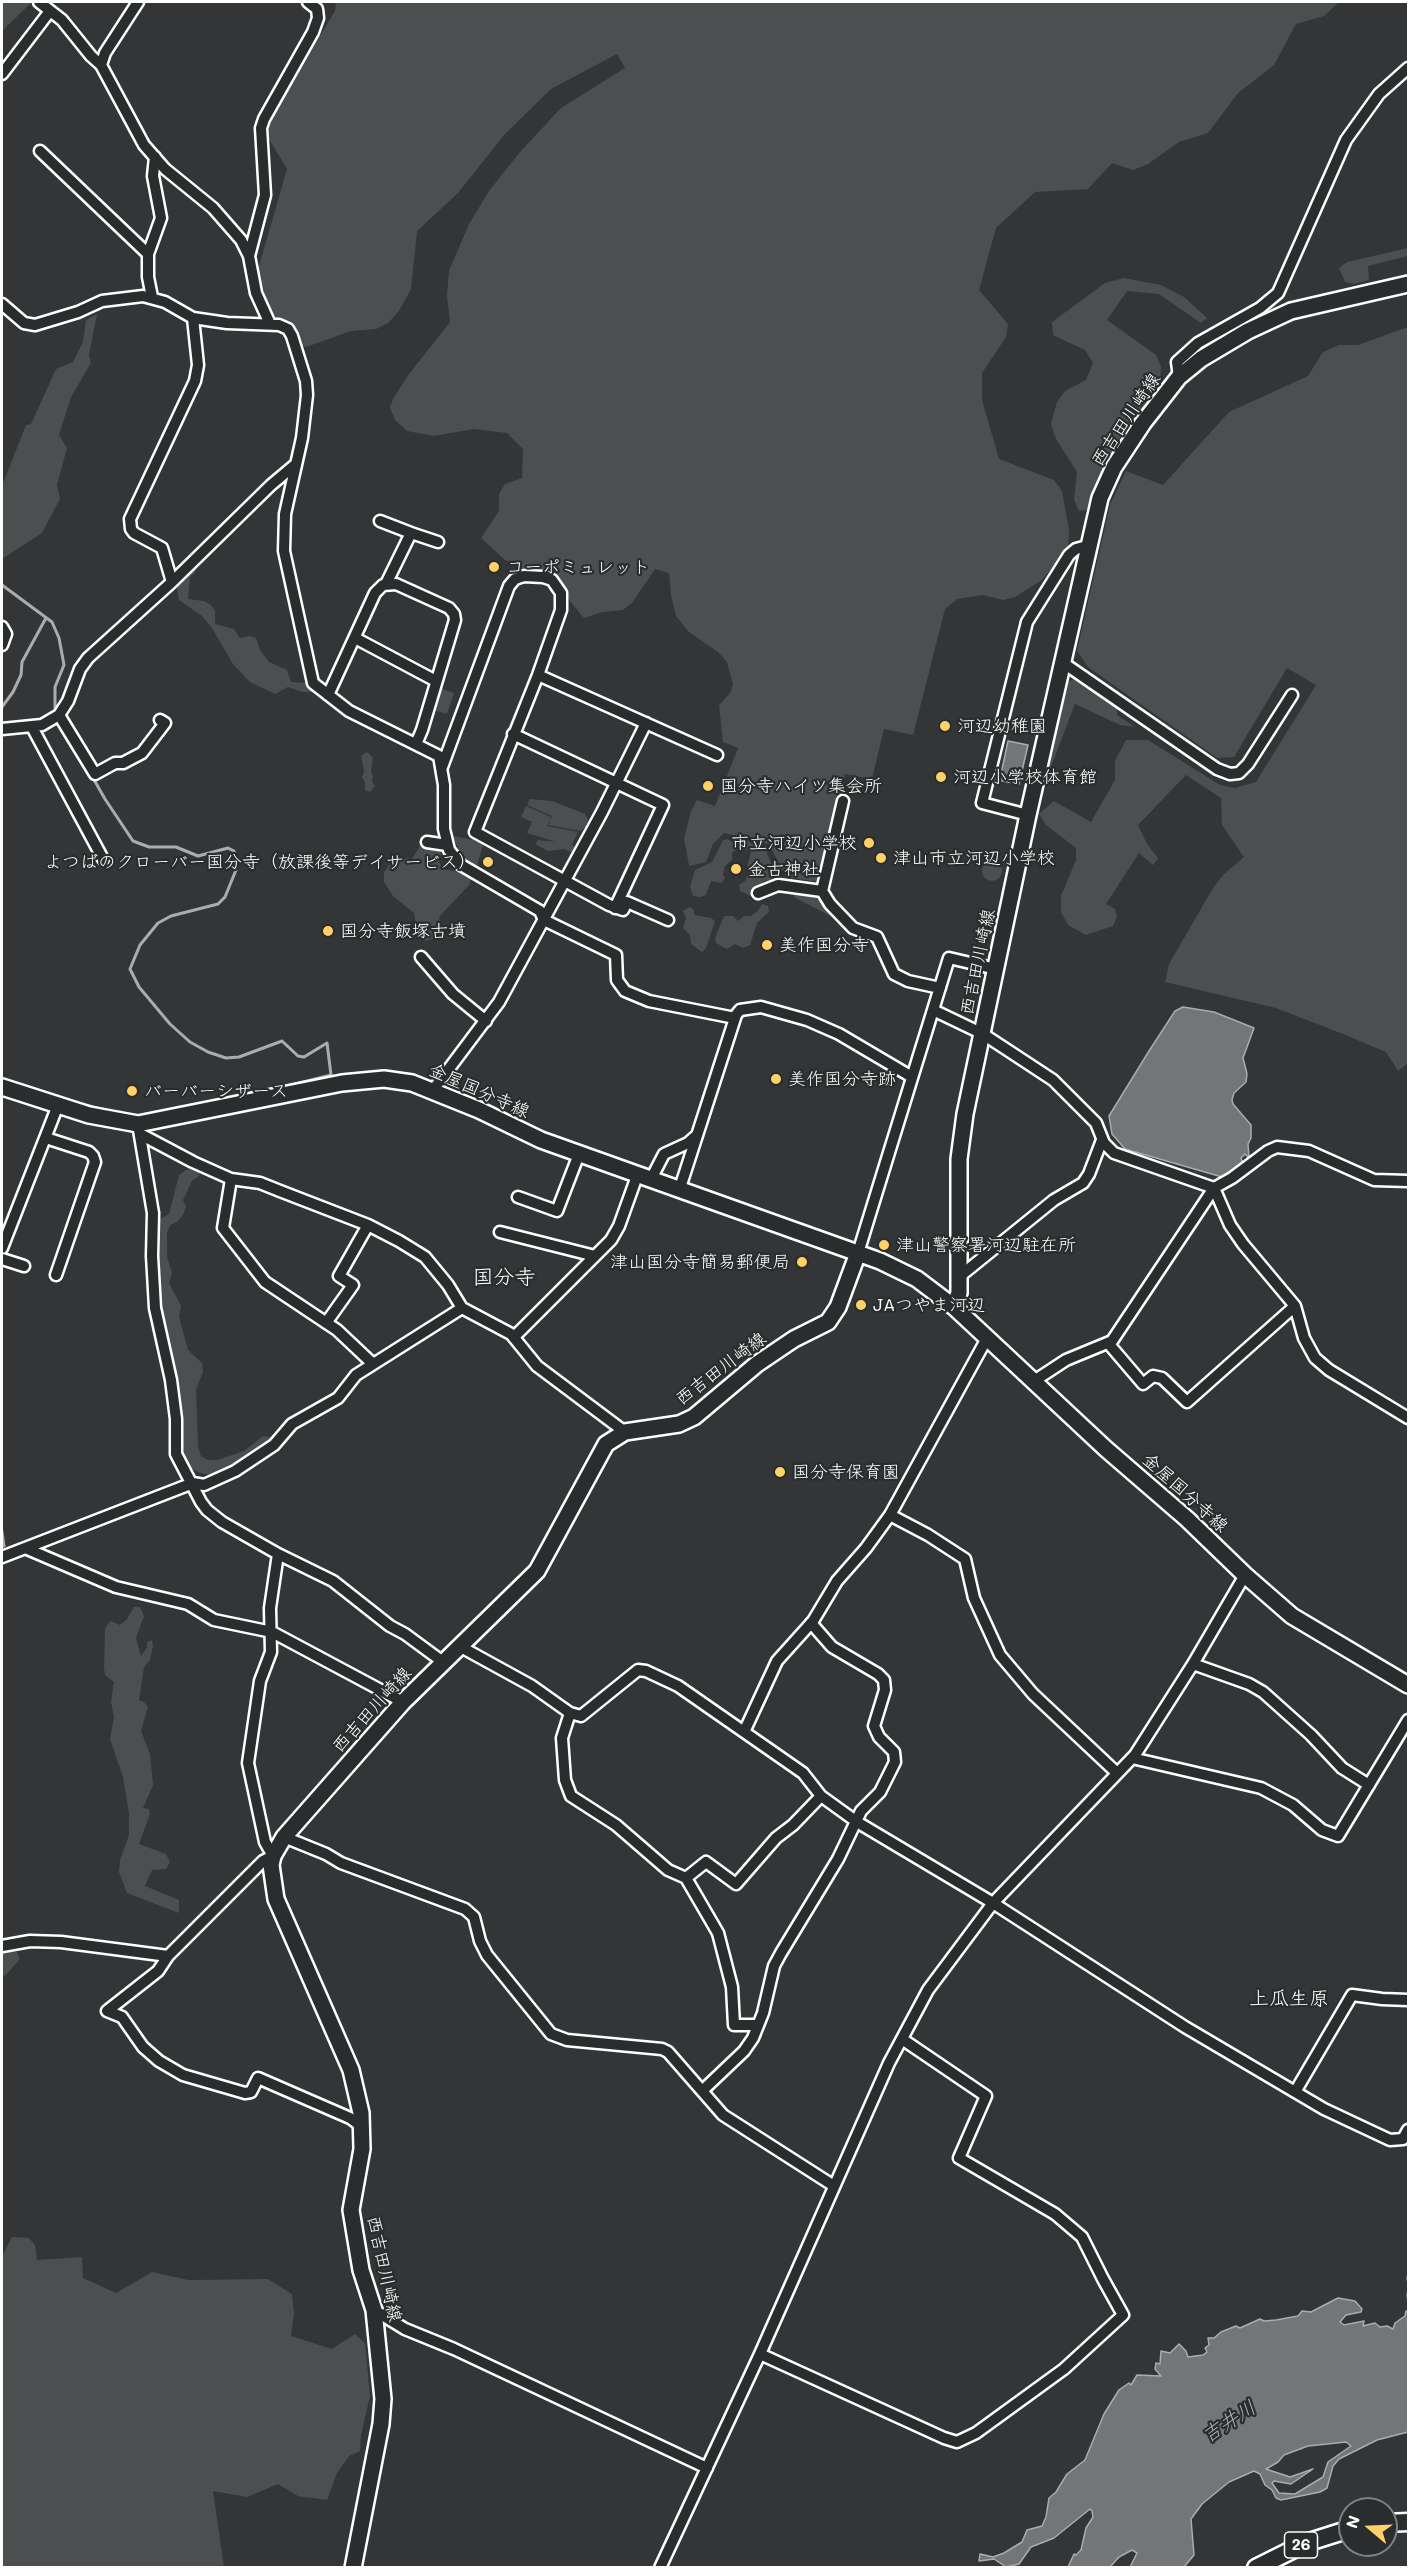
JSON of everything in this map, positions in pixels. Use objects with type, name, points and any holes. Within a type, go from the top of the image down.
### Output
[{"type":"main road","name":"西吉田川崎線","points":[[954,1307],[959,1293],[959,1159],[965,1114],[1028,815],[1100,498],[1114,467],[1143,423],[1179,377],[1210,354],[1248,331],[1290,311],[1408,284]]},
{"type":"main road","name":"金屋国分寺線","points":[[2,1087],[58,1106],[140,1129],[353,1081],[402,1081],[433,1090],[541,1140],[858,1253]]},
{"type":"main road","name":"西吉田川崎線","points":[[353,2568],[381,2424],[383,2399],[374,2310],[361,2270],[351,2210],[360,2165],[362,2126],[359,2099],[351,2070],[276,1899],[271,1865],[273,1856],[284,1837],[403,1702],[537,1571],[602,1450],[611,1440],[625,1432],[670,1426],[694,1417],[757,1364],[794,1339],[828,1322],[838,1307],[858,1253]]},
{"type":"main road","points":[[858,1253],[917,1279],[954,1307]]},
{"type":"main road","name":"金屋国分寺線","points":[[954,1307],[986,1340],[1292,1616],[1408,1685]]},
{"type":"main road","name":"26","points":[[1256,2568],[1306,2543],[1338,2533]]},
{"type":"street","points":[[39,2],[71,31],[91,56],[102,65],[126,108],[137,135],[155,157],[232,227],[249,256],[256,292],[270,324]]},
{"type":"street","points":[[102,65],[105,53],[138,2]]},
{"type":"street","points":[[249,256],[265,195],[261,128],[313,32],[318,18],[317,9],[308,2]]},
{"type":"street","points":[[2,74],[50,11]]},
{"type":"street","points":[[1179,377],[1177,362],[1198,343],[1260,308],[1278,293],[1346,140],[1378,94],[1408,68]]},
{"type":"street","points":[[40,151],[148,254]]},
{"type":"street","points":[[152,297],[148,277],[148,254],[161,218],[153,176],[155,157]]},
{"type":"street","points":[[2,304],[24,322],[35,325],[114,298],[152,297],[193,318],[227,323],[284,326],[291,333],[306,381],[305,416],[285,514],[284,551],[311,679],[317,688],[376,725],[437,754],[442,767],[445,798],[444,829],[447,845],[461,865],[540,911],[544,920],[616,955],[617,980],[625,991],[649,1002],[735,1018]]},
{"type":"street","points":[[172,582],[162,548],[134,533],[129,525],[138,499],[195,381],[198,365],[193,318]]},
{"type":"street","points":[[2,729],[46,724],[58,715],[68,701],[80,669],[88,658],[296,464]]},
{"type":"street","points":[[380,521],[438,542]]},
{"type":"street","points":[[328,695],[375,593],[386,584],[411,533]]},
{"type":"street","points":[[1028,815],[982,803],[1027,622],[1069,555],[1076,549],[1088,546]]},
{"type":"street","points":[[442,767],[505,593],[513,581],[524,576],[541,576],[550,579],[559,587],[562,598],[561,610],[538,675],[475,832],[615,908],[623,910],[627,902],[668,920]]},
{"type":"street","points":[[386,584],[396,584],[445,606],[453,612],[454,622],[416,744]]},
{"type":"street","points":[[2,627],[6,634],[2,645]]},
{"type":"street","points":[[355,638],[436,681]]},
{"type":"street","points":[[1062,662],[1217,769],[1230,774],[1239,773],[1248,764],[1292,696]]},
{"type":"street","points":[[538,675],[717,755]]},
{"type":"street","points":[[58,715],[95,774],[115,763],[123,763],[142,753],[165,723],[160,720]]},
{"type":"street","points":[[433,1090],[486,1021],[565,882],[617,784],[646,723]]},
{"type":"street","points":[[32,727],[103,860]]},
{"type":"street","points":[[513,734],[663,806],[615,908]]},
{"type":"street","points":[[843,801],[822,891],[830,904],[853,928],[875,935],[894,974],[908,981],[940,988]]},
{"type":"street","points":[[427,842],[447,845]]},
{"type":"street","points":[[758,893],[778,885],[822,891]]},
{"type":"street","points":[[421,957],[453,994],[486,1021]]},
{"type":"street","points":[[858,1253],[949,958],[996,969]]},
{"type":"street","points":[[679,1191],[735,1018],[740,1010],[761,1006],[807,1020],[838,1034],[912,1077]]},
{"type":"street","points":[[933,1010],[983,1034],[1053,1080],[1095,1123],[1102,1140],[1110,1150],[1214,1188],[1230,1226],[1295,1306],[1307,1345],[1321,1364],[1408,1418]]},
{"type":"street","points":[[2,1248],[58,1106]]},
{"type":"street","points":[[140,1129],[193,1162],[231,1179],[260,1183],[368,1225],[425,1257],[448,1285],[462,1308],[514,1337],[537,1366],[625,1432]]},
{"type":"street","points":[[140,1129],[153,1213],[152,1256],[155,1308],[171,1380],[176,1419],[176,1454],[201,1502],[213,1517],[278,1554],[333,1581],[390,1626],[405,1634],[443,1662]]},
{"type":"street","points":[[514,1337],[596,1256],[615,1234],[643,1178],[664,1154],[688,1143],[699,1134]]},
{"type":"street","points":[[46,1138],[89,1152],[93,1155],[95,1162],[56,1275]]},
{"type":"street","points":[[959,1277],[1054,1200],[1083,1183],[1091,1170],[1102,1140]]},
{"type":"street","points":[[1034,1381],[1066,1360],[1108,1343],[1115,1336],[1214,1188],[1277,1147],[1310,1151],[1374,1180],[1408,1181]]},
{"type":"street","points":[[518,1197],[557,1211],[579,1154]]},
{"type":"street","points":[[231,1179],[223,1228],[265,1282],[326,1323],[373,1364]]},
{"type":"street","points":[[326,1323],[353,1284],[339,1276],[368,1225]]},
{"type":"street","points":[[500,1232],[596,1256]]},
{"type":"street","points":[[2,1258],[24,1266]]},
{"type":"street","points":[[1108,1343],[1143,1384],[1153,1376],[1162,1378],[1187,1402],[1295,1306]]},
{"type":"street","points":[[2,1557],[193,1483],[209,1484],[274,1445],[292,1424],[338,1398],[357,1375],[462,1308]]},
{"type":"street","points":[[744,1732],[777,1662],[811,1623],[837,1581],[866,1548],[890,1515],[986,1340]]},
{"type":"street","points":[[890,1515],[928,1535],[965,1559],[974,1598],[1000,1655],[1033,1694],[1117,1773]]},
{"type":"street","points":[[25,1548],[116,1587],[188,1604],[214,1620],[272,1632],[403,1702]]},
{"type":"street","points":[[278,1554],[270,1608],[271,1652],[260,1681],[248,1763],[265,1842],[273,1856],[263,1861],[168,1956],[158,1971],[107,2012],[122,2017],[143,2047],[159,2061],[183,2075],[245,2093],[251,2092],[258,2078],[350,2118],[362,2126]]},
{"type":"street","points":[[660,2568],[760,2354],[902,2039],[928,1990],[993,1903],[1132,1758],[1193,1664],[1245,1575]]},
{"type":"street","points":[[702,2091],[744,2051],[758,2025],[774,1966],[838,1858],[861,1811],[880,1792],[895,1762],[894,1752],[879,1737],[874,1726],[885,1684],[882,1676],[832,1647],[811,1623]]},
{"type":"street","points":[[461,1647],[532,1686],[570,1713],[581,1716],[638,1670],[646,1671],[678,1686],[803,1773],[820,1796],[857,1822],[993,1903],[1185,2027],[1324,2109],[1390,2140],[1403,2139],[1408,2130]]},
{"type":"street","points":[[1193,1664],[1263,1692],[1311,1735],[1342,1768],[1369,1785]]},
{"type":"street","points":[[570,1713],[562,1738],[565,1780],[571,1796],[616,1826],[668,1870],[686,1878],[718,1933],[732,1987],[734,2025],[758,2025]]},
{"type":"street","points":[[1132,1758],[1261,1788],[1293,1805],[1322,1830],[1338,1836],[1408,1720]]},
{"type":"street","points":[[686,1878],[706,1862],[736,1884],[776,1838],[793,1825],[820,1796]]},
{"type":"street","points":[[284,1837],[326,1854],[341,1863],[465,1909],[474,1917],[480,1941],[487,1955],[551,2034],[567,2040],[662,2049],[668,2052],[723,2115],[834,2186]]},
{"type":"street","points":[[2,1946],[30,1941],[61,1942],[168,1956]]},
{"type":"street","points":[[1295,2092],[1352,1995],[1382,2000],[1408,2000]]},
{"type":"street","points":[[760,2354],[957,2442],[976,2433],[1064,2369],[1124,2315],[1102,2279],[1082,2236],[1055,2214],[959,2158],[986,2097],[902,2039]]},
{"type":"street","points":[[374,2310],[405,2328],[707,2468]]},
{"type":"shaded area","points":[[2,2],[32,2],[2,31]]},
{"type":"shaded area","points":[[336,2],[1339,2],[1324,16],[1296,24],[1274,65],[1238,93],[1208,133],[1179,142],[1148,164],[1133,170],[1112,163],[1088,189],[1035,192],[996,228],[979,290],[1008,324],[1006,337],[982,373],[982,400],[999,459],[1054,480],[1062,491],[1069,530],[1068,548],[1042,580],[1015,597],[1003,600],[983,595],[957,599],[945,609],[913,735],[884,729],[872,779],[845,774],[818,882],[786,877],[769,844],[724,833],[713,844],[706,862],[689,866],[684,838],[691,811],[697,800],[715,806],[738,748],[723,742],[719,705],[730,693],[733,685],[727,662],[718,652],[689,632],[676,616],[669,573],[655,569],[632,603],[623,610],[602,612],[584,618],[569,600],[564,584],[552,575],[531,572],[505,560],[481,538],[499,511],[499,494],[505,484],[522,478],[523,449],[507,433],[474,429],[434,436],[407,431],[395,420],[390,407],[409,374],[450,322],[447,295],[449,271],[469,224],[489,191],[520,152],[561,108],[625,68],[617,54],[551,89],[505,134],[458,193],[417,231],[411,289],[399,311],[388,323],[376,329],[351,331],[306,347],[301,346],[296,333],[273,320],[259,282],[259,266],[287,169],[267,136],[267,128],[269,120],[335,11]]},
{"type":"shaded area","points":[[1408,248],[1408,256],[1368,266],[1369,280],[1354,284],[1345,282],[1339,268],[1347,262]]},
{"type":"shaded area","points":[[1124,278],[1161,285],[1184,297],[1207,318],[1201,323],[1159,294],[1127,291],[1107,320],[1156,355],[1161,367],[1160,382],[1117,442],[1086,510],[1079,511],[1074,500],[1077,472],[1056,439],[1051,424],[1057,402],[1065,391],[1086,380],[1093,363],[1085,350],[1053,335],[1052,322],[1105,283]]},
{"type":"shaded area","points":[[97,314],[89,355],[91,363],[71,397],[59,435],[67,448],[57,485],[60,499],[42,533],[2,559],[2,486],[26,425],[31,424],[56,369],[73,362],[83,342],[86,320]]},
{"type":"shaded area","points":[[1408,327],[1408,1063],[1398,1071],[1386,1052],[1276,1008],[1165,982],[1169,964],[1213,888],[1224,874],[1244,857],[1222,825],[1221,798],[1186,775],[1138,825],[1147,844],[1158,858],[1153,865],[1139,853],[1106,904],[1115,909],[1117,917],[1113,926],[1086,935],[1068,925],[1061,912],[1061,896],[1076,860],[1076,848],[1046,825],[1039,814],[1054,801],[1091,822],[1115,780],[1115,761],[1126,740],[1148,740],[1220,785],[1235,788],[1256,782],[1316,685],[1287,668],[1234,757],[1217,758],[1088,667],[1077,651],[1110,505],[1126,471],[1163,485],[1229,412],[1308,376],[1323,352],[1339,345],[1358,345]]},
{"type":"shaded area","points":[[192,567],[196,568],[195,573],[190,577],[188,599],[204,601],[211,605],[215,611],[215,624],[234,629],[240,638],[250,636],[256,638],[260,650],[269,662],[287,670],[291,682],[309,683],[313,692],[303,692],[288,687],[275,694],[250,682],[233,664],[212,628],[202,616],[179,600],[177,587],[182,577]]},
{"type":"shaded area","points":[[1074,679],[1117,708],[1117,715],[1135,727],[1120,725],[1075,704],[1038,800],[1065,683]]},
{"type":"shaded area","points":[[439,688],[454,693],[447,714],[433,710]]},
{"type":"shaded area","points":[[367,752],[373,758],[371,772],[375,786],[370,792],[365,790],[362,777],[364,772],[361,756]]},
{"type":"shaded area","points":[[530,799],[552,801],[585,814],[588,820],[586,826],[581,831],[548,825],[552,816],[527,805]]},
{"type":"shaded area","points":[[526,806],[551,817],[547,826],[578,832],[572,845],[578,848],[575,854],[564,849],[548,851],[535,844],[538,840],[556,842],[527,833],[532,822],[521,817]]},
{"type":"shaded area","points":[[453,836],[484,842],[476,869],[462,857]]},
{"type":"shaded area","points":[[736,838],[748,840],[751,844],[758,843],[761,849],[766,851],[774,869],[772,880],[764,881],[751,896],[740,891],[739,885],[745,881],[749,871],[747,866],[751,853],[749,850],[737,849],[732,853],[732,860],[725,866],[723,874],[725,878],[722,883],[711,881],[706,895],[693,896],[690,887],[695,870],[712,862],[723,840],[728,839],[732,842]]},
{"type":"shaded area","points":[[431,844],[438,848],[441,854],[439,862],[443,869],[464,873],[471,878],[469,885],[439,917],[441,928],[435,938],[425,941],[418,936],[414,913],[393,896],[384,882],[384,872],[395,858],[412,859],[420,846]]},
{"type":"shaded area","points":[[992,861],[999,864],[1002,871],[999,878],[992,881],[985,878],[982,871],[985,864]]},
{"type":"shaded area","points":[[793,890],[818,894],[835,916],[834,918],[794,897]]},
{"type":"shaded area","points":[[762,904],[768,906],[769,912],[757,923],[750,945],[743,948],[735,944],[727,949],[716,943],[715,938],[724,916],[733,916],[738,921],[744,916],[751,916]]},
{"type":"shaded area","points":[[690,907],[694,910],[694,915],[715,921],[706,948],[702,952],[691,944],[690,935],[683,928],[686,918],[683,911]]},
{"type":"shaded area","points":[[186,1170],[200,1171],[199,1176],[192,1181],[183,1200],[186,1206],[183,1215],[177,1222],[170,1225],[167,1233],[167,1257],[172,1273],[169,1283],[181,1306],[179,1317],[188,1350],[202,1363],[203,1372],[196,1389],[198,1446],[201,1456],[208,1460],[217,1460],[244,1451],[263,1436],[270,1437],[271,1442],[217,1476],[200,1473],[191,1468],[180,1453],[159,1307],[155,1255],[156,1221],[169,1214],[179,1175]]},
{"type":"shaded area","points":[[134,1607],[140,1607],[144,1616],[136,1638],[141,1656],[147,1648],[147,1642],[152,1640],[153,1646],[150,1660],[144,1667],[139,1700],[148,1707],[141,1731],[150,1754],[153,1785],[143,1808],[149,1809],[150,1814],[139,1844],[166,1854],[170,1862],[166,1869],[152,1870],[145,1886],[179,1900],[179,1913],[127,1893],[119,1872],[120,1860],[129,1835],[129,1813],[123,1777],[110,1739],[114,1717],[111,1702],[114,1682],[105,1675],[105,1629],[110,1621],[120,1625],[127,1619]]},
{"type":"shaded area","points":[[2,1951],[17,1952],[20,1959],[5,1976],[2,1974]]},
{"type":"shaded area","points":[[12,2237],[29,2238],[35,2245],[37,2260],[82,2257],[83,2278],[116,2293],[152,2272],[188,2280],[268,2279],[292,2294],[294,2313],[291,2336],[332,2349],[355,2334],[365,2343],[370,2396],[361,2435],[360,2451],[349,2456],[337,2473],[327,2500],[298,2496],[278,2484],[247,2497],[213,2491],[224,2567],[2,2567],[2,2256]]},
{"type":"water","points":[[1008,741],[1028,745],[1019,784],[997,780],[998,774],[1001,774]]},
{"type":"water","points":[[1183,1007],[1214,1012],[1254,1028],[1243,1058],[1247,1074],[1246,1082],[1234,1093],[1232,1100],[1251,1125],[1251,1138],[1248,1144],[1249,1158],[1245,1154],[1241,1158],[1243,1164],[1222,1177],[1125,1149],[1112,1134],[1109,1116],[1175,1011]]},
{"type":"water","name":"吉井川","points":[[1338,2298],[1355,2301],[1362,2309],[1361,2312],[1346,2315],[1340,2322],[1344,2325],[1364,2321],[1363,2326],[1375,2323],[1380,2327],[1387,2326],[1393,2329],[1395,2323],[1405,2316],[1406,2311],[1408,2313],[1408,2432],[1377,2440],[1339,2459],[1333,2466],[1327,2488],[1320,2492],[1281,2500],[1276,2498],[1272,2490],[1265,2485],[1260,2474],[1254,2471],[1229,2482],[1202,2504],[1191,2519],[1194,2555],[1184,2567],[1130,2567],[1137,2553],[1132,2550],[1119,2557],[1110,2567],[1068,2567],[1074,2554],[1076,2555],[1081,2550],[1086,2528],[1093,2517],[1090,2509],[1054,2538],[1031,2547],[1019,2564],[1006,2567],[994,2559],[979,2561],[980,2554],[993,2557],[1004,2553],[1022,2542],[1027,2530],[1042,2526],[1049,2498],[1056,2492],[1067,2474],[1085,2460],[1104,2414],[1119,2390],[1129,2383],[1131,2385],[1137,2375],[1161,2376],[1155,2369],[1156,2363],[1160,2364],[1161,2351],[1170,2353],[1179,2344],[1188,2357],[1203,2355],[1207,2352],[1205,2348],[1209,2345],[1208,2338],[1214,2338],[1221,2332],[1236,2326],[1240,2328],[1260,2319],[1276,2320],[1298,2316],[1302,2311],[1311,2312]],"holes":[[[1346,2442],[1351,2446],[1328,2462],[1323,2477],[1295,2494],[1279,2493],[1272,2483],[1274,2481],[1291,2484],[1313,2469],[1290,2477],[1266,2469],[1278,2462],[1284,2455],[1308,2446]]]},
{"type":"waterway","points":[[2,585],[52,622],[59,638],[64,665],[55,687],[55,713]]},
{"type":"waterway","points":[[2,707],[13,692],[21,675],[22,662],[46,618]]},
{"type":"waterway","points":[[93,778],[133,841],[149,847],[176,847],[198,856],[228,848],[234,851],[236,870],[225,897],[218,904],[171,916],[158,923],[140,945],[130,969],[139,987],[170,1024],[190,1042],[208,1052],[226,1058],[239,1057],[282,1041],[298,1056],[304,1057],[327,1043],[331,1075],[283,1087]]},
{"type":"waterway","points":[[70,1101],[109,1111]]},
{"type":"waterway","points":[[2,1532],[4,1546]]},
{"type":"place","name":"コーポミュレット","points":[[494,567]]},
{"type":"place","name":"河辺幼稚園","points":[[945,726]]},
{"type":"place","name":"河辺小学校体育館","points":[[941,777]]},
{"type":"place","name":"国分寺ハイツ集会所","points":[[708,786]]},
{"type":"place","name":"市立河辺小学校","points":[[869,843]]},
{"type":"place","name":"津山市立河辺小学校","points":[[881,858]]},
{"type":"place","name":"よつばのクローバー国分寺（放課後等デイサービス）","points":[[488,862]]},
{"type":"place","name":"金古神社","points":[[736,869]]},
{"type":"place","name":"国分寺飯塚古墳","points":[[328,931]]},
{"type":"place","name":"美作国分寺","points":[[767,945]]},
{"type":"place","name":"美作国分寺跡","points":[[776,1079]]},
{"type":"place","name":"バーバーシザース","points":[[132,1091]]},
{"type":"place","name":"津山警察署河辺駐在所","points":[[884,1245]]},
{"type":"place","name":"津山国分寺簡易郵便局","points":[[802,1262]]},
{"type":"place","name":"JAつやま河辺","points":[[861,1305]]},
{"type":"place","name":"国分寺保育園","points":[[780,1472]]},
{"type":"district","name":"国分寺","points":[[504,1278]]},
{"type":"district","name":"上瓜生原","points":[[1289,1999]]}]
